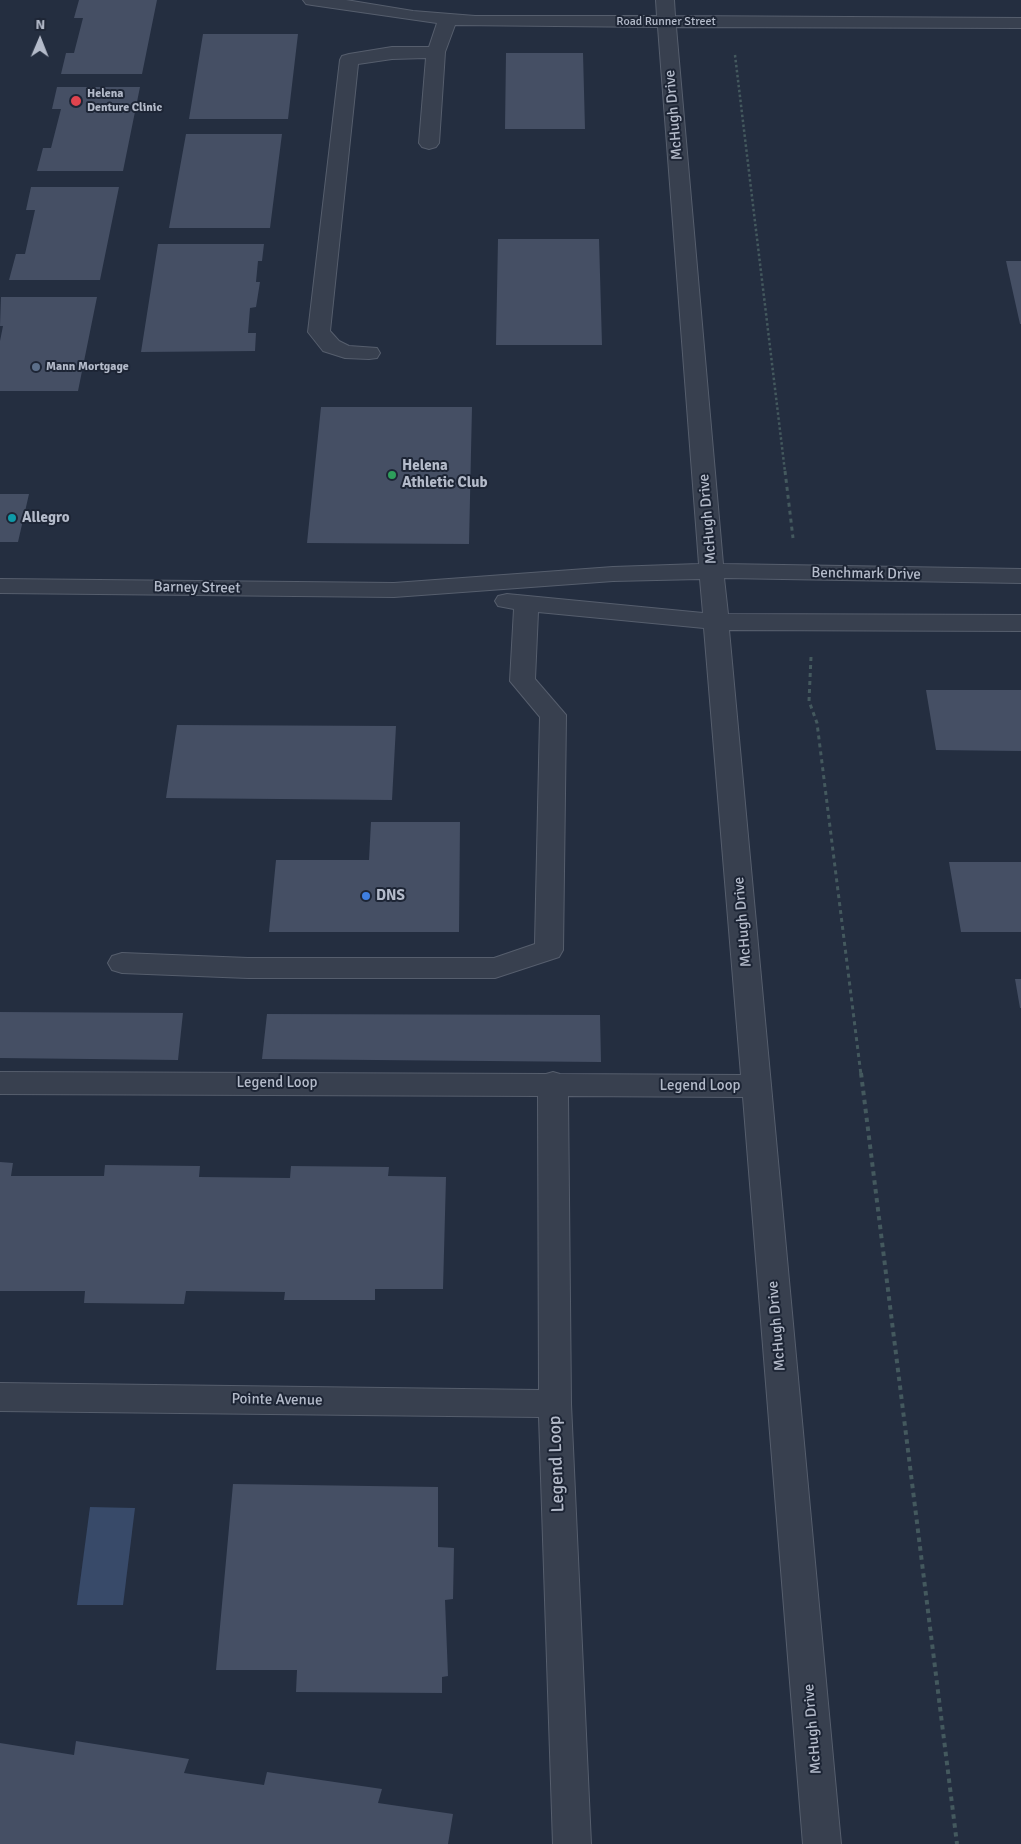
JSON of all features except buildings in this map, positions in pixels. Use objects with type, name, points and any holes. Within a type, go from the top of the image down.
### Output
[{"type":"street","name":"Road Runner Street","points":[[312,0],[412,16],[448,19],[666,11],[932,15],[1021,23]]},
{"type":"street","name":"McHugh Drive","points":[[666,11],[716,622],[822,1844]]},
{"type":"street","points":[[429,143],[436,52],[448,19]]},
{"type":"street","points":[[369,353],[345,352],[331,346],[319,332],[349,60],[392,53],[436,52]]},
{"type":"street","name":"Benchmark Drive","points":[[394,590],[613,574],[712,571],[1021,576]]},
{"type":"street","name":"Barney Street","points":[[0,586],[394,590]]},
{"type":"street","points":[[394,590],[716,622],[1021,623]]},
{"type":"street","points":[[122,963],[248,968],[496,968],[549,950],[553,715],[522,681],[526,603]]},
{"type":"street","name":"Legend Loop","points":[[0,1083],[756,1086]]},
{"type":"street","name":"Legend Loop","points":[[553,1084],[555,1404],[572,1844]]},
{"type":"street","name":"Pointe Avenue","points":[[0,1397],[555,1404]]},
{"type":"path","points":[[734,50],[794,547]]},
{"type":"path","points":[[812,648],[809,701],[817,723],[957,1844]]},
{"type":"water","points":[[90,1507],[135,1508],[123,1605],[77,1605]]},
{"type":"place","name":"Helena Denture Clinic","points":[[76,101]]},
{"type":"place","name":"Mann Mortgage","points":[[36,367]]},
{"type":"place","name":"Helena Athletic Club","points":[[392,475]]},
{"type":"place","name":"Allegro","points":[[12,518]]},
{"type":"place","name":"DNS","points":[[366,896]]}]
